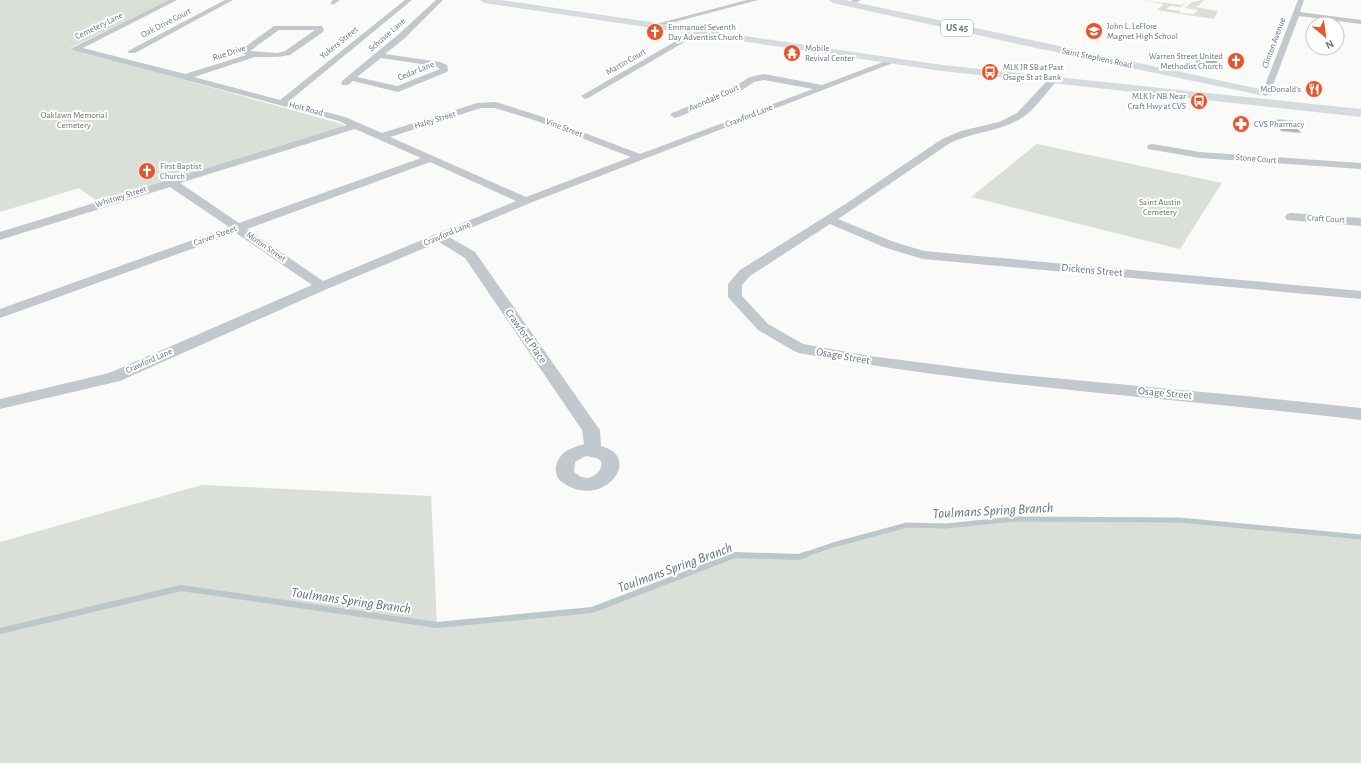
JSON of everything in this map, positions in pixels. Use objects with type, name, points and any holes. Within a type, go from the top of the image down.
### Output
[{"type":"main road","points":[[484,0],[894,61],[1052,81],[1361,113]]},
{"type":"main road","name":"Saint Stephens Road","points":[[833,0],[854,2],[1043,46],[1342,110]]},
{"type":"main road","points":[[1342,110],[1361,126]]},
{"type":"street","name":"Cemetery Lane","points":[[76,48],[174,0]]},
{"type":"street","name":"Oak Drive Court","points":[[132,51],[230,0]]},
{"type":"street","name":"Yukers Street","points":[[281,103],[409,0]]},
{"type":"street","name":"Schusse Lane","points":[[348,81],[440,0]]},
{"type":"street","points":[[656,25],[755,0]]},
{"type":"street","name":"Clinton Avenue","points":[[1266,93],[1301,0]]},
{"type":"street","points":[[715,2],[730,6]]},
{"type":"street","points":[[1295,13],[1361,22]]},
{"type":"street","name":"Rue Drive","points":[[185,78],[254,55],[277,55],[287,53],[320,30],[319,28],[277,28],[245,50],[254,55]]},
{"type":"street","name":"Martin Court","points":[[585,96],[698,32]]},
{"type":"street","name":"Holt Road","points":[[76,48],[357,124],[526,201]]},
{"type":"street","name":"Cedar Lane","points":[[348,81],[398,89],[444,70],[444,67],[437,64],[379,55]]},
{"type":"street","name":"Crawford Lane","points":[[0,404],[114,377],[322,286],[526,201],[894,61]]},
{"type":"street","name":"Avondale Court","points":[[675,115],[738,89],[750,79],[771,78],[823,88]]},
{"type":"street","name":"Osage Street","points":[[1052,81],[1021,114],[996,126],[959,134],[946,140],[829,219],[745,273],[736,284],[735,297],[749,314],[763,327],[799,348],[870,361],[1010,379],[1256,402],[1361,414]]},
{"type":"street","name":"Vine Street","points":[[488,104],[496,104],[540,119],[639,157]]},
{"type":"street","name":"Haley Street","points":[[383,136],[488,104]]},
{"type":"street","name":"Whitney Street","points":[[0,236],[357,124]]},
{"type":"street","name":"Stone Court","points":[[1152,147],[1200,155],[1361,166]]},
{"type":"street","name":"Carver Street","points":[[0,314],[431,158]]},
{"type":"street","name":"Moton Street","points":[[171,182],[322,286]]},
{"type":"street","name":"Craft Court","points":[[1291,216],[1361,222]]},
{"type":"street","name":"Dickens Street","points":[[829,219],[890,245],[923,255],[1361,295]]},
{"type":"street","name":"Crawford Place","points":[[440,237],[470,254],[591,430],[593,450]]},
{"type":"green space","name":"Oaklawn Memorial Cemetery","points":[[0,0],[171,0],[70,48],[342,124],[344,126],[98,202],[79,188],[0,212]]},
{"type":"green space","points":[[1139,0],[1182,5],[1187,2],[1181,7],[1170,6],[1166,9],[1180,11],[1180,13],[1194,14],[1198,10],[1185,8],[1192,2],[1204,0],[1195,7],[1218,11],[1214,19],[1157,10],[1164,4]]},
{"type":"green space","name":"Saint Austin Cemetery","points":[[1037,144],[1222,183],[1180,249],[971,197]]},
{"type":"green space","points":[[202,485],[431,496],[437,625],[592,610],[735,555],[799,557],[833,545],[907,525],[946,526],[1014,519],[1179,520],[1361,537],[1361,763],[0,763],[0,542]]},
{"type":"building","points":[[1200,54],[1220,57],[1214,69],[1193,66]]},
{"type":"building","points":[[1274,119],[1293,121],[1301,133],[1281,131]]},
{"type":"waterway","name":"Toulmans Spring Branch","points":[[804,555],[833,545],[907,525],[946,526],[1014,519],[1179,520],[1361,537]]},
{"type":"waterway","name":"Toulmans Spring Branch","points":[[735,555],[799,557],[807,554]]},
{"type":"waterway","name":"Toulmans Spring Branch","points":[[0,631],[181,588],[437,625],[592,610],[735,555]]},
{"type":"waterway","name":"Toulmans Spring Branch","points":[[735,555],[740,555]]},
{"type":"place","name":"John L. LeFlore Magnet High School","points":[[1094,31]]},
{"type":"place","name":"Emmanuel Seventh Day Adventist Church","points":[[655,32]]},
{"type":"place","name":"Mobile Revival Center","points":[[792,53]]},
{"type":"place","name":"Warren Street United Methodist Church","points":[[1236,61]]},
{"type":"place","name":"MLK JR SB at Past Osage St at Bank","points":[[990,72]]},
{"type":"place","name":"McDonald's","points":[[1314,89]]},
{"type":"place","name":"MLK Jr NB Near Craft Hwy at CVS","points":[[1199,101]]},
{"type":"place","name":"CVS Pharmacy","points":[[1241,124]]},
{"type":"place","name":"First Baptist Church","points":[[147,171]]}]
